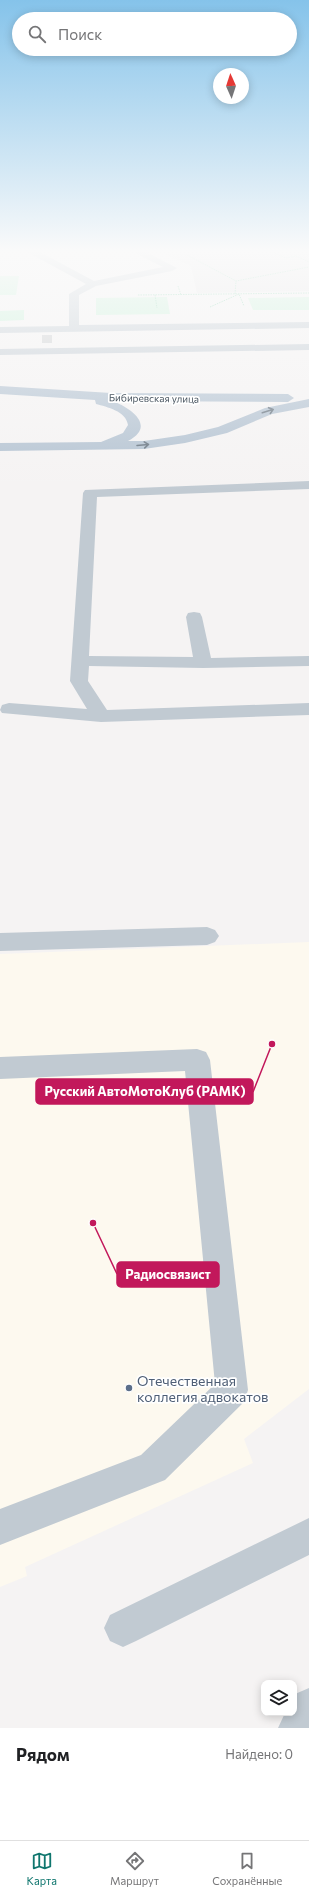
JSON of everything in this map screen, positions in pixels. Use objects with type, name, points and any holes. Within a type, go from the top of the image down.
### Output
[{"type":"main road","name":"Бибиревская улица","points":[[0,390],[76,396],[309,398]]},
{"type":"main road","points":[[76,396],[101,401],[118,407],[130,414],[133,420],[134,427],[132,432],[125,437],[90,446]]},
{"type":"main road","points":[[0,447],[144,445],[185,439],[222,430],[269,410],[309,403]]},
{"type":"lane","points":[[9,332],[47,339],[309,347]]},
{"type":"lane","points":[[0,352],[47,339],[65,332]]},
{"type":"lane","points":[[101,716],[79,680],[90,492],[309,486]]},
{"type":"lane","points":[[194,617],[203,663]]},
{"type":"lane","points":[[81,661],[203,663],[309,661]]},
{"type":"lane","points":[[9,709],[101,716],[309,710]]},
{"type":"lane","points":[[0,942],[207,936]]},
{"type":"lane","points":[[0,1068],[197,1060],[232,1390],[153,1468],[0,1527]]},
{"type":"lane","points":[[123,1628],[309,1536]]},
{"type":"lane","points":[[298,1728],[303,1723],[309,1708]]},
{"type":"shaded area","points":[[309,942],[309,1389],[244,1439],[253,1463],[25,1567],[27,1576],[0,1587],[0,954]]},
{"type":"tunnel","points":[[47,335],[47,343]]},
{"type":"place","name":"Русский АвтоМотоКлуб (РАМК)","points":[[272,1044]]},
{"type":"place","name":"Радиосвязист","points":[[93,1223]]},
{"type":"place","name":"Отечественная коллегия адвокатов","points":[[129,1388]]}]
